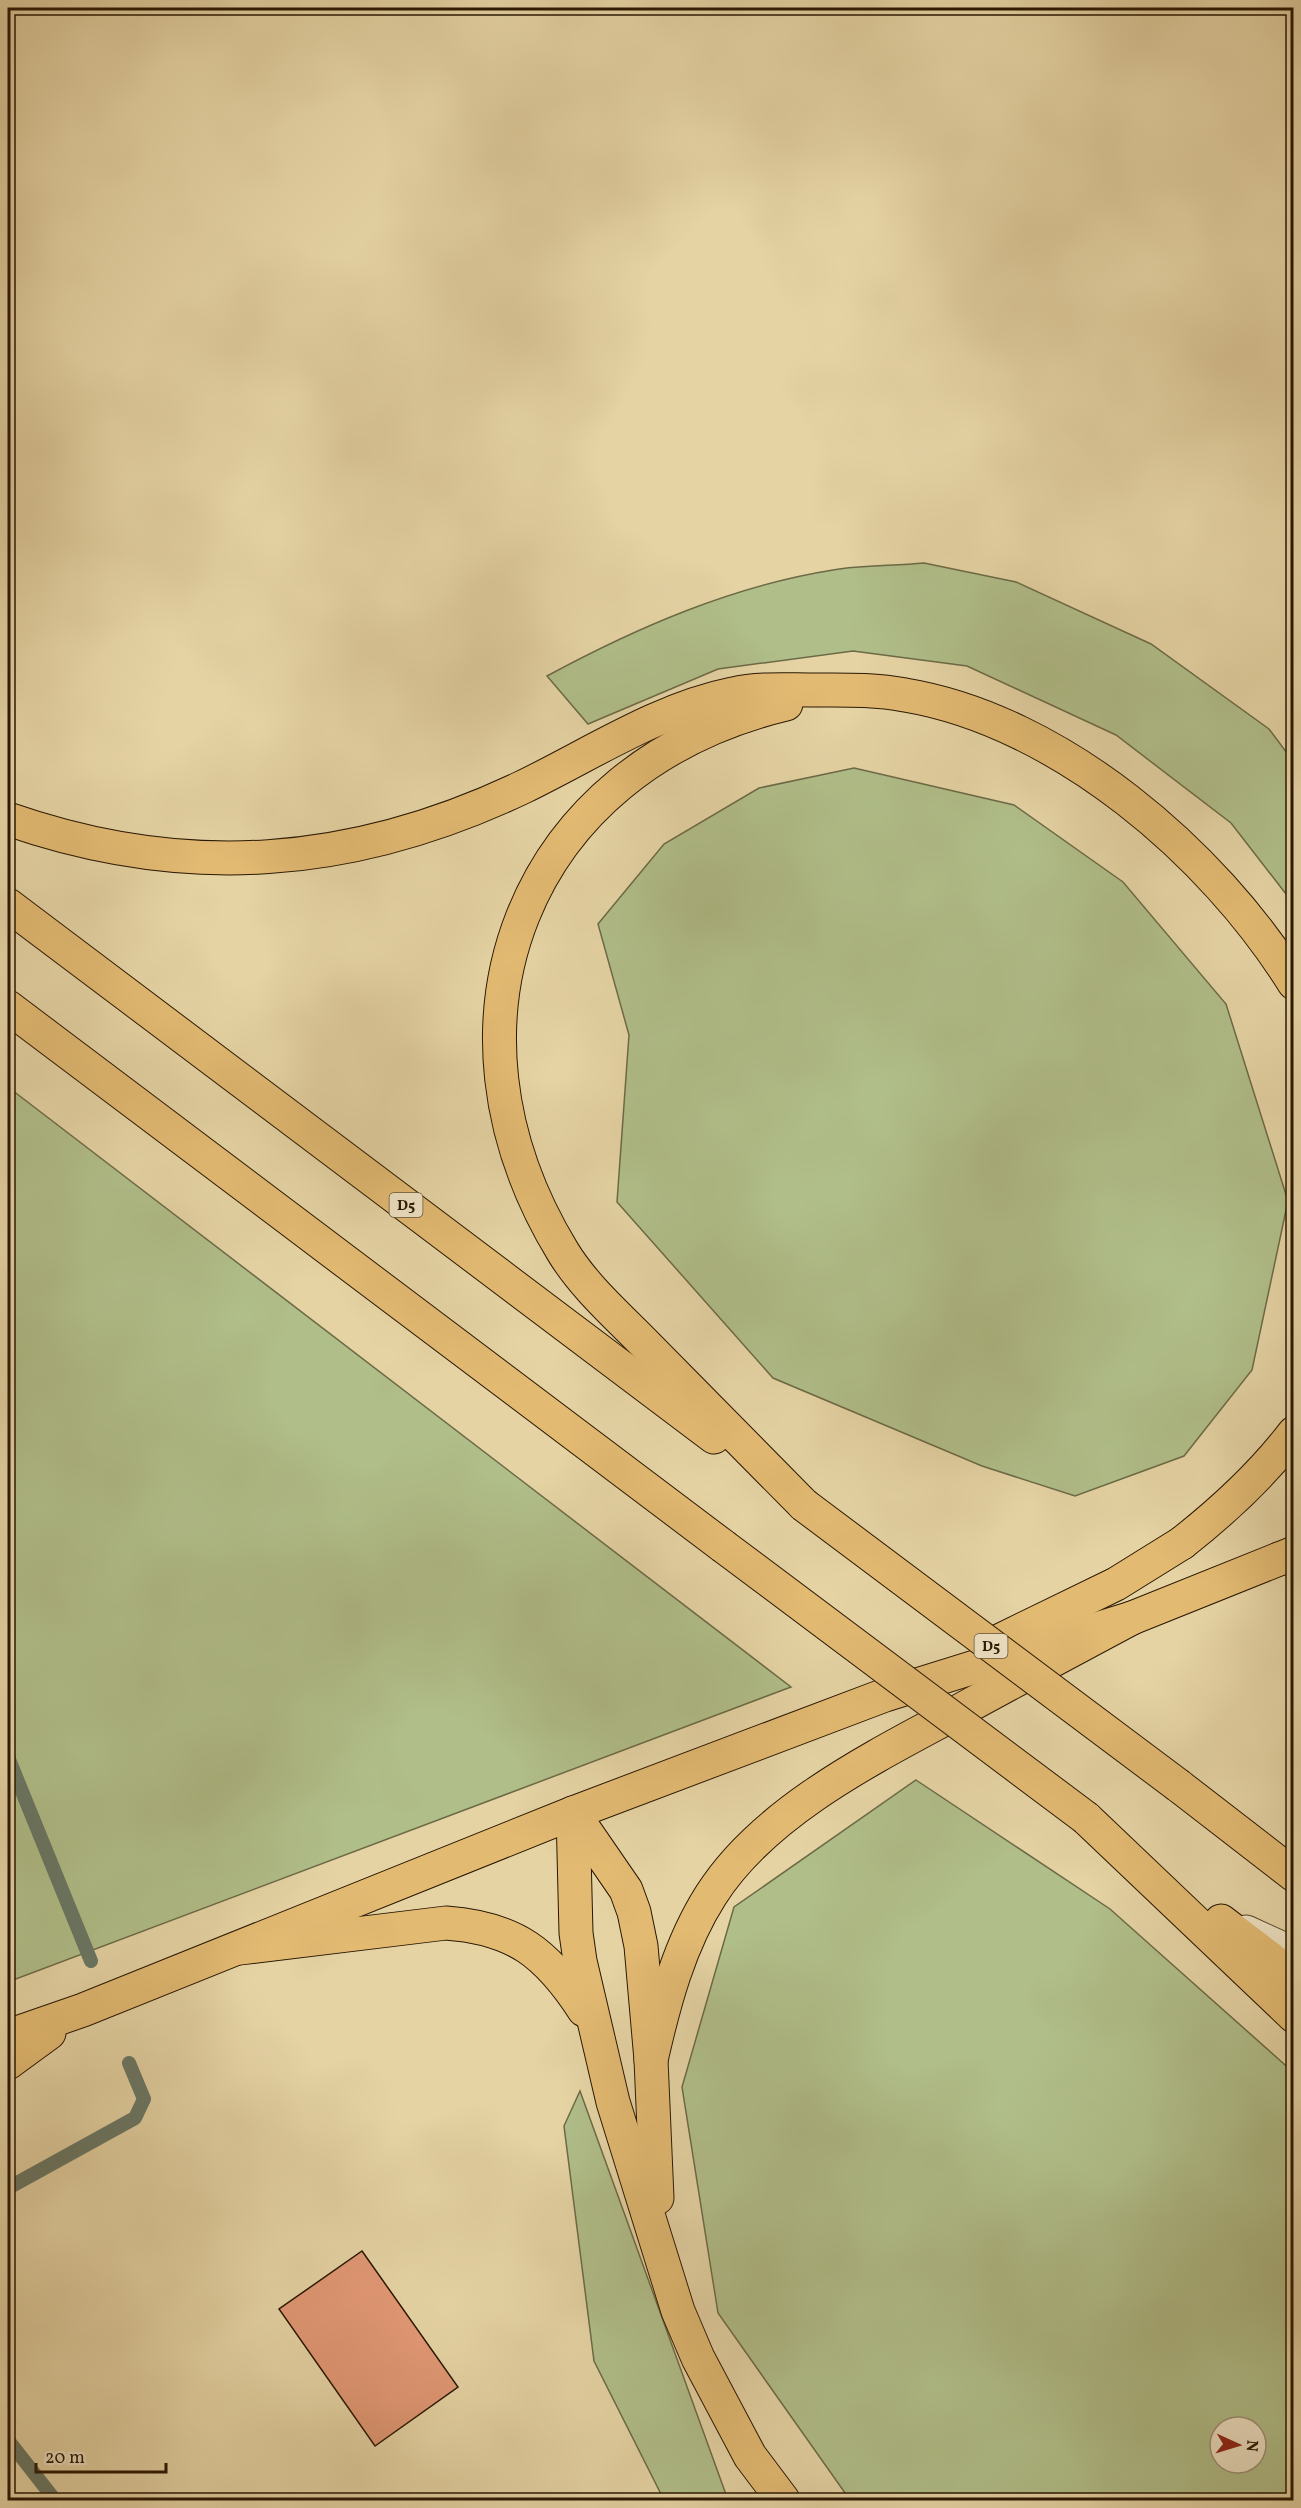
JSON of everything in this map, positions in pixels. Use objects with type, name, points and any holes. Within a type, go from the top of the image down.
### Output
[{"type":"main road","points":[[8,819],[89,843],[150,854],[252,857],[312,853],[375,842],[429,827],[477,808],[626,735],[712,699],[756,690],[846,690],[906,695],[966,710],[1022,734],[1088,773],[1153,820],[1204,869],[1258,930],[1293,983]]},
{"type":"main road","points":[[804,1505],[610,1308],[565,1256],[533,1195],[514,1143],[504,1096],[499,1016],[510,955],[522,915],[550,862],[589,811],[650,761],[697,734],[767,708],[846,690]]},
{"type":"main road","name":"D5","points":[[8,905],[1281,1865]]},
{"type":"main road","points":[[8,1006],[1086,1818],[1293,1977]]},
{"type":"main road","points":[[885,1695],[1116,1584],[1182,1543],[1245,1490],[1272,1461],[1293,1433]]},
{"type":"main road","points":[[8,2036],[83,2010],[573,1813],[885,1695],[1132,1618],[1286,1556]]},
{"type":"main road","points":[[651,2060],[671,1980],[689,1937],[711,1894],[762,1838],[791,1812],[838,1778],[1132,1618]]},
{"type":"main road","points":[[573,1813],[626,1890],[634,1912],[640,1946],[651,2060],[652,2136],[661,2254]]},
{"type":"main road","points":[[573,1813],[576,1933],[613,2103],[678,2311],[722,2406],[750,2456],[783,2500]]},
{"type":"main road","points":[[1086,1818],[1293,2016]]},
{"type":"main road","points":[[240,1948],[446,1923],[470,1925],[520,1942],[543,1958],[562,1977],[595,2026]]},
{"type":"main road","points":[[8,2063],[83,2010]]},
{"type":"lane","name":"D5","points":[[1281,1865],[1293,1884]]},
{"type":"lane","points":[[1218,1919],[1293,1954]]},
{"type":"green space","points":[[924,563],[1016,582],[1151,644],[1269,729],[1293,761],[1293,903],[1231,823],[1116,735],[967,666],[853,651],[718,669],[588,724],[547,676],[650,626],[722,598],[758,587],[844,568]]},
{"type":"green space","points":[[854,768],[1014,805],[1123,882],[1226,1004],[1288,1201],[1252,1370],[1184,1456],[1075,1496],[982,1466],[773,1378],[617,1202],[629,1035],[598,924],[664,844],[759,788]]},
{"type":"green space","points":[[8,1087],[791,1687],[8,1982]]},
{"type":"green space","points":[[916,1780],[1110,1909],[1293,2072],[1293,2500],[850,2500],[718,2313],[682,2087],[734,1907]]},
{"type":"green space","points":[[580,2091],[728,2500],[664,2500],[594,2361],[564,2126]]},
{"type":"building","points":[[362,2251],[458,2387],[375,2446],[279,2309]]},
{"type":"waterway","points":[[8,1757],[91,1961]]},
{"type":"waterway","points":[[8,2188],[135,2118],[144,2099],[129,2063]]},
{"type":"waterway","points":[[8,2440],[55,2500]]}]
